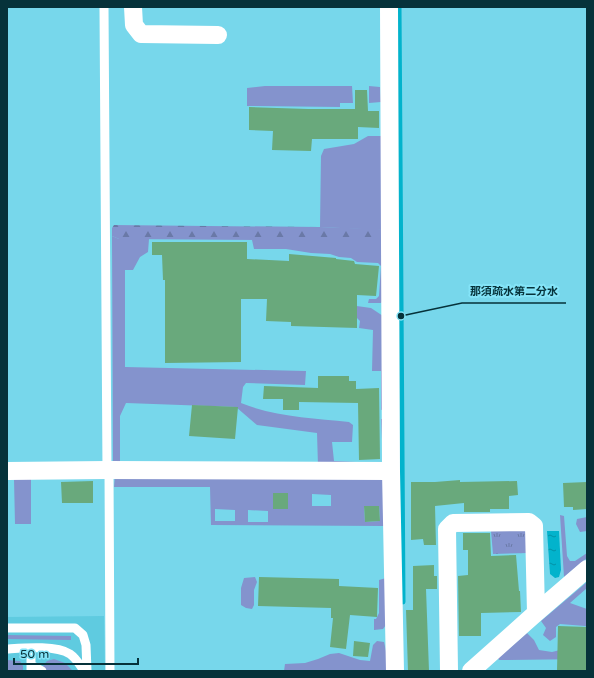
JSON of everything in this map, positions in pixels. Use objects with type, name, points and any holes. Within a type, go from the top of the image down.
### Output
[{"type":"street","points":[[133,7],[134,25],[141,34],[218,35]]},
{"type":"street","points":[[389,7],[391,471],[395,671]]},
{"type":"street","points":[[7,471],[391,471]]},
{"type":"street","points":[[449,671],[447,529],[453,523],[529,522],[534,526],[536,613]]},
{"type":"street","points":[[471,671],[587,569]]},
{"type":"lane","points":[[104,7],[110,671]]},
{"type":"lane","points":[[7,628],[75,628],[83,635],[86,645],[86,671]]},
{"type":"lane","points":[[31,648],[31,668],[42,671]]},
{"type":"lane","points":[[7,649],[59,649],[70,654],[86,671]]},
{"type":"shaded area","points":[[104,616],[105,671],[7,671],[7,617]]},
{"type":"green space","points":[[265,86],[352,86],[353,103],[340,103],[340,107],[247,106],[247,88]]},
{"type":"green space","points":[[369,86],[380,87],[381,102],[369,103]]},
{"type":"green space","points":[[368,136],[381,136],[382,230],[320,227],[321,156],[324,149],[354,144]]},
{"type":"green space","points":[[114,225],[378,229],[382,230],[382,240],[119,239],[112,236],[112,228]]},
{"type":"green space","points":[[112,236],[119,239],[149,239],[148,252],[140,257],[133,270],[125,270],[125,367],[306,371],[305,385],[246,383],[243,387],[241,403],[254,408],[281,414],[349,422],[353,425],[352,442],[332,442],[334,461],[382,463],[381,419],[384,419],[385,463],[318,466],[317,433],[257,425],[236,407],[126,403],[120,416],[120,464],[113,465]]},
{"type":"green space","points":[[252,240],[382,240],[384,298],[381,303],[368,303],[369,299],[376,299],[379,296],[381,266],[378,263],[357,262],[351,258],[339,257],[330,254],[286,249],[254,249]]},
{"type":"green space","points":[[335,303],[371,308],[383,316],[384,409],[381,410],[381,371],[372,371],[373,330],[359,328],[360,321]]},
{"type":"green space","points":[[115,476],[378,476],[385,480],[384,526],[211,525],[210,487],[114,487]],"holes":[[[273,493],[288,493],[288,509],[273,509]],[[312,494],[331,495],[331,506],[312,506]],[[379,506],[380,521],[365,522],[364,507]],[[215,509],[235,510],[235,521],[215,521]],[[248,510],[268,511],[268,522],[248,522]]]},
{"type":"green space","points":[[14,479],[31,479],[31,524],[15,524]]},
{"type":"green space","points":[[560,515],[564,516],[567,556],[570,561],[575,561],[587,553],[587,558],[564,577]]},
{"type":"green space","points":[[587,517],[587,531],[580,532],[576,524],[577,519]]},
{"type":"green space","points":[[524,530],[528,535],[528,553],[493,554],[491,531]]},
{"type":"green space","points":[[255,577],[257,582],[254,590],[254,605],[252,609],[246,608],[241,605],[241,588],[244,578]]},
{"type":"green space","points":[[386,578],[386,625],[383,629],[374,630],[374,619],[376,619],[379,613],[379,580]]},
{"type":"green space","points":[[587,582],[587,588],[570,603],[587,609],[587,627],[560,624],[556,627],[556,637],[550,641],[543,635],[546,628],[541,621]]},
{"type":"green space","points":[[527,633],[534,640],[539,650],[552,652],[560,650],[587,659],[499,660],[498,658]]},
{"type":"green space","points":[[7,635],[71,636],[71,640],[7,639]]},
{"type":"green space","points":[[377,641],[384,642],[386,651],[386,671],[284,671],[285,664],[305,663],[330,654],[339,653],[360,660],[370,661],[373,645]]},
{"type":"green space","points":[[54,659],[65,663],[73,671],[43,671],[43,666],[47,661]]},
{"type":"green space","points":[[7,660],[20,661],[23,666],[23,671],[7,671]]},
{"type":"water","points":[[547,531],[559,531],[561,570],[559,577],[555,578],[550,574]]},
{"type":"building","points":[[355,90],[367,90],[368,111],[379,111],[379,128],[358,127],[358,139],[312,139],[311,151],[272,150],[273,131],[249,130],[249,107],[355,109]]},
{"type":"building","points":[[152,242],[247,242],[247,259],[289,261],[289,254],[336,258],[354,261],[355,264],[379,266],[376,296],[357,295],[357,328],[291,326],[291,322],[266,321],[267,299],[241,299],[241,362],[165,363],[165,280],[163,280],[162,255],[152,255]]},
{"type":"building","points":[[318,376],[349,376],[349,381],[356,381],[356,389],[379,388],[380,459],[359,460],[358,403],[299,402],[299,410],[283,410],[283,399],[263,399],[264,386],[318,388]]},
{"type":"building","points":[[192,405],[238,407],[235,439],[189,436]]},
{"type":"building","points":[[460,480],[460,482],[517,481],[518,495],[509,496],[509,509],[490,509],[490,512],[464,512],[464,503],[435,506],[436,545],[424,545],[423,539],[411,540],[411,482]]},
{"type":"building","points":[[93,481],[93,503],[62,503],[61,482]]},
{"type":"building","points":[[587,482],[587,509],[573,510],[573,507],[564,507],[563,483]]},
{"type":"building","points":[[273,493],[288,493],[288,509],[273,509]]},
{"type":"building","points":[[364,506],[379,506],[380,521],[365,522]]},
{"type":"building","points":[[463,533],[490,533],[491,556],[516,555],[521,612],[481,613],[481,636],[459,636],[458,576],[468,575],[468,550],[463,550]]},
{"type":"building","points":[[434,565],[434,576],[437,576],[437,589],[426,589],[429,671],[408,671],[406,610],[413,610],[413,566]]},
{"type":"building","points":[[259,577],[339,579],[339,586],[378,588],[377,617],[350,615],[346,649],[330,647],[333,618],[331,618],[331,608],[258,606]]},
{"type":"building","points":[[558,626],[587,627],[587,671],[557,671]]},
{"type":"building","points":[[354,641],[370,643],[368,657],[353,656]]},
{"type":"waterway","points":[[399,7],[403,602]]},
{"type":"place","name":"那須疏水第二分水","points":[[401,316]]}]
